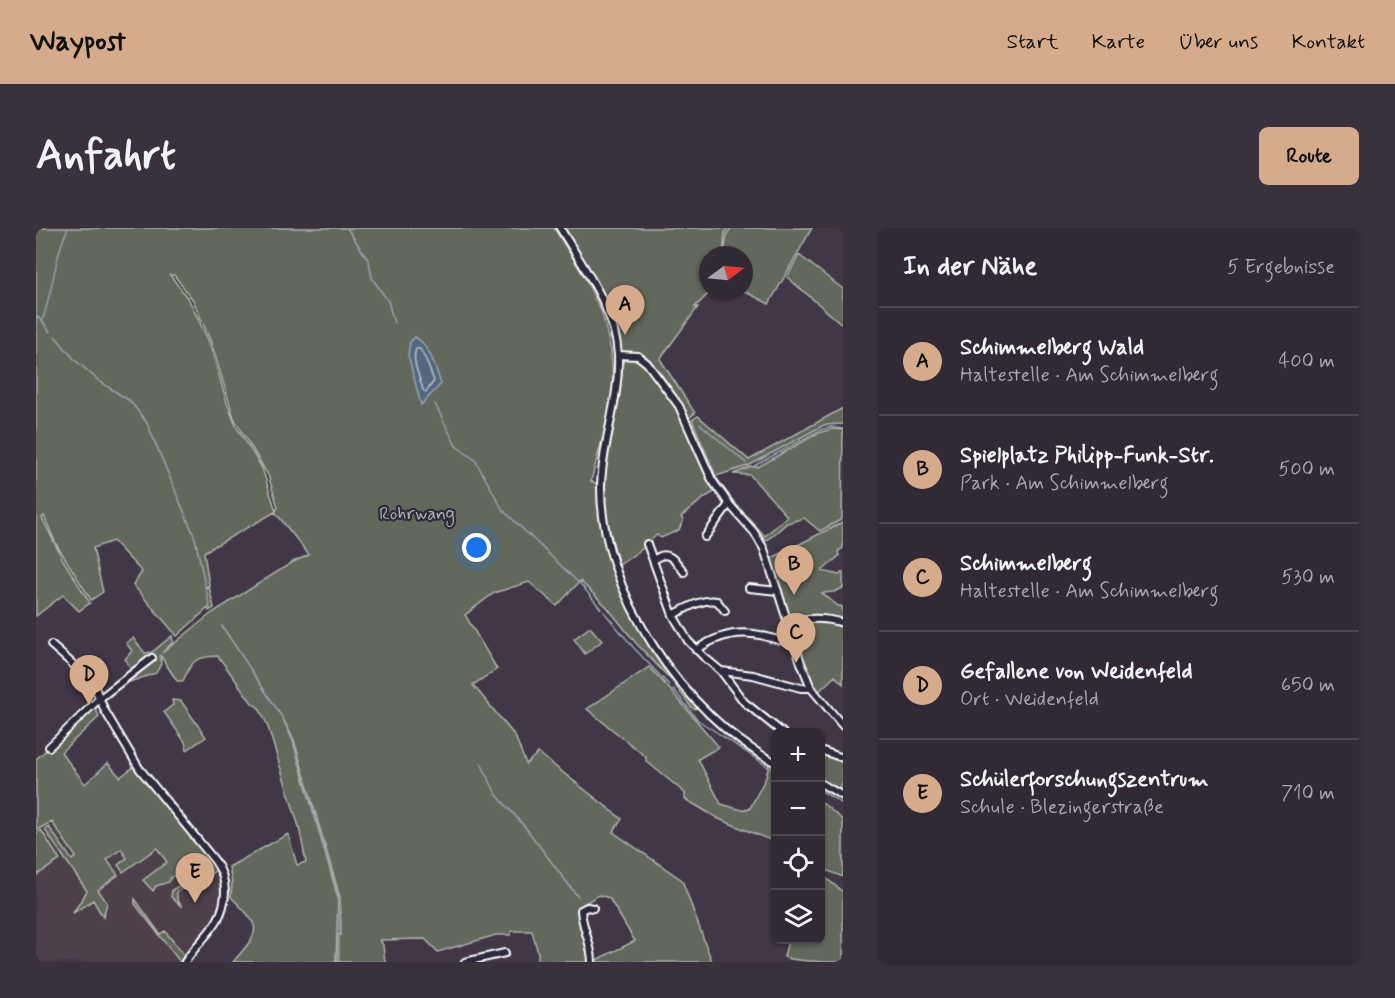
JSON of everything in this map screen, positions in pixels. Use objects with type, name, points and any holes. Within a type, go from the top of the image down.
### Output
[{"type":"street","points":[[560,228],[600,296],[611,324],[618,355],[616,401],[603,460],[601,487],[606,533],[621,581],[650,640],[685,688],[737,739],[771,760]]},
{"type":"street","points":[[618,355],[638,356],[647,363],[679,406],[707,471],[729,504],[754,531],[764,549],[811,688],[843,726]]},
{"type":"street","points":[[705,537],[729,504]]},
{"type":"street","points":[[647,544],[679,627],[696,650],[721,671],[744,702],[778,728]]},
{"type":"street","points":[[654,560],[659,555],[667,554],[684,572]]},
{"type":"street","points":[[749,588],[778,591]]},
{"type":"street","points":[[673,615],[697,603],[710,600],[717,601],[725,611]]},
{"type":"street","points":[[788,623],[813,618],[828,618],[843,623]]},
{"type":"street","points":[[696,650],[710,640],[742,633],[794,642]]},
{"type":"street","points":[[51,645],[92,681],[99,699],[139,768],[215,861],[223,874],[225,901],[221,915],[216,925],[185,962]]},
{"type":"street","points":[[49,747],[99,699],[152,658]]},
{"type":"street","points":[[721,671],[753,675],[786,685],[811,688]]},
{"type":"street","points":[[825,752],[843,758]]},
{"type":"street","points":[[825,786],[843,796]]},
{"type":"street","points":[[592,962],[588,939],[581,920],[581,910],[587,907],[593,908]]},
{"type":"street","points":[[465,962],[505,953]]},
{"type":"shaded area","points":[[178,821],[223,874],[221,915],[185,962],[36,962],[36,830],[52,822],[76,858]]},
{"type":"green space","name":"Rohrwang","points":[[36,228],[554,228],[584,276],[602,313],[611,350],[614,395],[591,481],[599,485],[601,520],[637,623],[666,669],[698,706],[694,709],[691,707],[672,681],[635,642],[607,607],[580,581],[557,606],[529,582],[494,593],[465,615],[497,669],[473,685],[515,736],[526,764],[538,753],[622,819],[613,832],[682,880],[712,962],[596,962],[635,941],[609,898],[599,895],[583,904],[593,947],[593,962],[538,962],[532,931],[512,931],[510,935],[496,935],[438,952],[425,939],[380,940],[383,945],[385,962],[337,962],[337,935],[341,935],[340,897],[294,740],[283,719],[293,741],[338,898],[336,962],[233,962],[249,942],[255,929],[253,922],[231,897],[232,882],[229,867],[288,834],[297,865],[306,862],[299,827],[267,724],[259,708],[252,703],[218,656],[204,657],[195,661],[183,681],[177,681],[160,655],[161,664],[156,673],[127,683],[124,680],[132,671],[125,659],[132,651],[126,643],[133,638],[145,653],[152,652],[172,636],[173,642],[162,653],[212,613],[293,562],[309,555],[275,512],[204,552],[209,585],[206,587],[209,587],[214,608],[209,611],[208,608],[177,636],[133,585],[142,572],[113,541],[93,548],[103,592],[91,600],[56,544],[44,516],[42,518],[63,560],[90,603],[79,611],[63,595],[36,616]],"holes":[[[170,275],[174,275],[193,300],[211,342],[234,418],[268,475],[278,507],[276,511],[262,468],[236,426],[209,342],[189,300]]]},
{"type":"green space","points":[[565,228],[728,228],[724,246],[699,246],[699,300],[702,300],[660,359],[695,413],[689,418],[674,392],[652,364],[638,354],[619,353],[613,324],[619,324]]},
{"type":"green space","points":[[731,228],[812,228],[769,304],[753,296],[753,246],[725,246],[727,234]]},
{"type":"green space","points":[[799,255],[843,289],[843,325],[787,277]]},
{"type":"green space","points":[[627,358],[636,358],[642,362],[678,408],[709,484],[716,491],[702,499],[681,517],[683,520],[679,530],[661,538],[657,535],[646,546],[619,565],[608,525],[604,495],[605,474],[619,399],[623,362]]},
{"type":"green space","points":[[843,408],[843,424],[824,425],[748,466],[716,476],[692,420],[698,416],[749,460]]},
{"type":"green space","points":[[832,429],[843,430],[842,519],[820,531],[804,518],[787,523],[766,541],[722,489],[717,479],[734,502],[765,536],[787,516],[750,475],[733,474],[751,467],[758,467],[818,433]]},
{"type":"green space","points":[[843,522],[843,548],[838,551],[839,556],[822,571],[839,575],[843,572],[843,588],[834,592],[822,593],[841,606],[843,621],[828,617],[789,622],[770,559]]},
{"type":"green space","points":[[813,619],[843,624],[843,684],[835,676],[817,693],[812,687],[789,624]]},
{"type":"green space","points":[[590,627],[602,641],[585,654],[574,639]]},
{"type":"green space","points":[[649,667],[719,747],[698,759],[721,804],[742,810],[750,808],[766,777],[771,761],[771,840],[719,819],[685,799],[685,793],[646,761],[646,757],[587,709]]},
{"type":"green space","points":[[172,700],[181,701],[206,737],[187,750],[185,742],[164,712],[173,705]]},
{"type":"green space","points":[[95,707],[99,717],[61,752],[85,784],[108,763],[120,777],[135,766],[178,821],[208,854],[217,869],[211,874],[206,872],[202,875],[199,871],[184,882],[186,885],[177,892],[177,899],[182,907],[171,897],[172,890],[182,884],[174,876],[169,882],[156,886],[153,891],[143,880],[167,862],[157,848],[123,872],[118,865],[127,858],[121,849],[107,860],[118,875],[98,890],[107,903],[103,917],[93,900],[73,913],[87,891],[45,830],[49,827],[72,860],[76,857],[52,822],[36,830],[36,759]]},
{"type":"green space","points":[[825,754],[843,759],[843,783],[839,789],[825,782]]},
{"type":"green space","points":[[825,805],[843,820],[843,877],[828,871],[825,867]]},
{"type":"green space","points":[[41,830],[60,860],[37,875],[36,834]]},
{"type":"green space","points":[[825,877],[843,892],[843,962],[804,961],[784,957],[787,944],[825,944]]},
{"type":"green space","points":[[135,899],[160,934],[165,931],[184,955],[180,962],[135,904]]},
{"type":"water","points":[[415,337],[428,351],[441,384],[421,405],[408,355],[410,342]]},
{"type":"waterway","points":[[50,332],[42,321],[63,239],[68,228]]},
{"type":"waterway","points":[[347,228],[369,261],[372,278],[388,301],[394,323]]},
{"type":"waterway","points":[[36,315],[41,321]]},
{"type":"waterway","points":[[55,336],[75,360],[99,381],[130,401],[147,423],[195,538],[210,608]]},
{"type":"waterway","points":[[435,404],[456,446],[475,460],[503,510],[583,587],[601,609]]},
{"type":"waterway","points":[[700,424],[746,463]]},
{"type":"waterway","points":[[754,466],[820,430],[831,427],[843,429]]},
{"type":"waterway","points":[[604,612],[669,685]]},
{"type":"waterway","points":[[222,626],[282,717],[293,741],[339,897],[339,934]]},
{"type":"waterway","points":[[673,689],[698,720],[771,769]]},
{"type":"waterway","points":[[481,763],[496,794],[525,827],[578,897]]},
{"type":"waterway","points":[[825,793],[843,804]]},
{"type":"waterway","points":[[339,936],[339,962]]},
{"type":"place","name":"Schimmelberg Wald","points":[[625,335]]},
{"type":"place","name":"Spielplatz Philipp-Funk-Str.","points":[[794,595]]},
{"type":"place","name":"Schimmelberg","points":[[796,663]]},
{"type":"place","name":"Gefallene von Weidenfeld","points":[[89,705]]},
{"type":"place","name":"Schülerforschungszentrum","points":[[195,903]]}]
